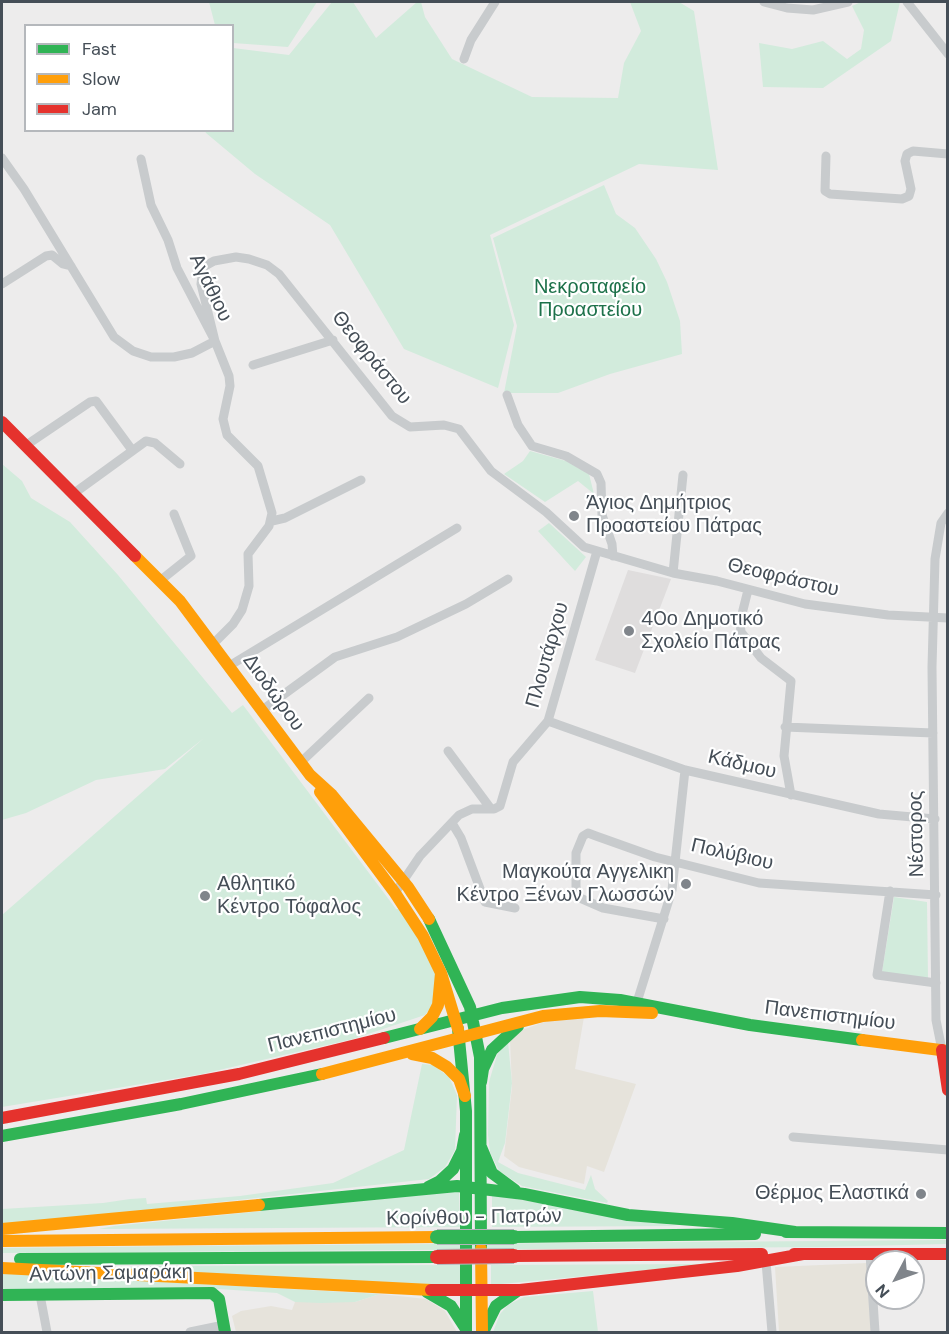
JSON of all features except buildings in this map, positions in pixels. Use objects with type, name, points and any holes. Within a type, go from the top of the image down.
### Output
[{"type":"main road","name":"Διοδώρου","points":[[2,422],[161,580],[213,644],[310,775],[332,795],[403,880],[436,929],[456,970],[476,1033],[481,1082]]},
{"type":"main road","points":[[310,775],[423,936],[441,973],[456,1020],[461,1038],[465,1096],[466,1330]]},
{"type":"main road","points":[[418,1030],[430,1020],[437,1008],[441,973]]},
{"type":"main road","name":"Πανεπιστημίου","points":[[2,1118],[83,1106],[239,1074],[472,1016],[567,998],[601,998],[637,1002],[672,1012]]},
{"type":"main road","name":"Πανεπιστημίου","points":[[2,1136],[201,1100],[407,1054],[531,1019],[586,1011],[672,1012],[945,1051]]},
{"type":"main road","points":[[482,1332],[481,1082],[485,1064],[497,1043],[508,1032],[531,1019]]},
{"type":"main road","points":[[945,1051],[948,1090]]},
{"type":"main road","points":[[407,1054],[432,1058],[447,1066],[459,1079],[465,1096]]},
{"type":"main road","points":[[422,1189],[435,1184],[450,1173],[460,1157],[465,1135]]},
{"type":"main road","points":[[481,1147],[494,1176],[524,1194]]},
{"type":"main road","points":[[2,1229],[80,1224],[422,1189],[465,1187],[524,1194],[628,1215],[732,1223],[795,1232]]},
{"type":"main road","name":"Κορίνθου - Πατρών","points":[[2,1241],[514,1237],[795,1232],[948,1233]]},
{"type":"main road","points":[[2,1268],[417,1290],[481,1291],[520,1290],[766,1262],[803,1254]]},
{"type":"main road","name":"Κορίνθου - Πατρών","points":[[2,1259],[865,1254]]},
{"type":"main road","name":"Κορίνθου - Πατρών","points":[[925,1254],[948,1254]]},
{"type":"main road","points":[[417,1290],[446,1302],[466,1330]]},
{"type":"main road","points":[[482,1332],[496,1306],[520,1290]]},
{"type":"main road","name":"Αντώνη Σαμαράκη","points":[[2,1295],[212,1293],[218,1297],[225,1329]]},
{"type":"street","points":[[464,58],[471,40],[495,2]]},
{"type":"street","points":[[764,2],[787,8],[813,10],[848,2]]},
{"type":"street","points":[[907,2],[948,54]]},
{"type":"street","points":[[826,156],[825,191],[830,194],[902,199],[909,196],[911,189],[905,161],[907,154],[913,151],[948,154]]},
{"type":"street","points":[[2,158],[20,183],[114,337],[133,351],[151,357],[174,357],[192,353],[215,341]]},
{"type":"street","name":"Αγάθιου","points":[[141,159],[151,205],[168,240],[177,268],[215,341],[230,386],[223,419],[227,435],[259,468],[271,507],[272,521]]},
{"type":"street","points":[[2,284],[46,256],[52,255],[63,264],[71,266]]},
{"type":"street","name":"Θεοφράστου","points":[[215,341],[201,284],[203,267],[214,261],[236,257],[267,265],[279,274],[333,340],[371,393],[397,421],[410,427],[448,425],[459,429],[501,480],[546,512],[580,544],[672,573],[717,580],[782,600],[842,610],[948,618]]},
{"type":"street","points":[[253,365],[333,340]]},
{"type":"street","points":[[507,395],[518,425],[532,446],[574,459],[597,474],[601,483],[602,515],[612,544],[613,556]]},
{"type":"street","points":[[25,447],[90,402],[96,401],[132,450]]},
{"type":"street","points":[[73,494],[132,450],[150,441],[180,464]]},
{"type":"street","points":[[672,573],[684,475]]},
{"type":"street","points":[[213,644],[234,624],[242,610],[249,586],[248,554],[272,521],[285,518],[361,480]]},
{"type":"street","name":"Νέστορος","points":[[945,1051],[936,1020],[933,618],[934,559],[941,523],[948,513]]},
{"type":"street","points":[[161,580],[191,556],[174,514]]},
{"type":"street","points":[[229,666],[457,528]]},
{"type":"street","name":"Πλουτάρχου","points":[[491,809],[499,807],[501,803],[508,774],[515,758],[548,721],[597,551]]},
{"type":"street","points":[[261,711],[335,657],[403,635],[466,604],[508,579]]},
{"type":"street","points":[[748,590],[740,622],[741,632],[761,658],[791,681],[784,756],[791,795]]},
{"type":"street","points":[[301,762],[369,698]]},
{"type":"street","name":"Κάδμου","points":[[548,721],[685,770],[879,814],[935,819]]},
{"type":"street","points":[[785,727],[933,733]]},
{"type":"street","points":[[448,751],[491,809]]},
{"type":"street","points":[[637,1002],[672,890],[685,770]]},
{"type":"street","points":[[395,893],[420,856],[459,815],[469,810],[491,809]]},
{"type":"street","points":[[452,823],[461,838],[485,902],[515,908]]},
{"type":"street","name":"Πολύβιου","points":[[664,919],[603,908],[580,898],[576,887],[578,846],[588,833],[655,858],[675,860],[759,883],[936,895]]},
{"type":"street","points":[[935,833],[948,834]]},
{"type":"street","points":[[936,876],[948,876]]},
{"type":"street","points":[[890,891],[877,975],[936,982]]},
{"type":"street","points":[[937,944],[948,945]]},
{"type":"street","points":[[793,1137],[948,1150]]},
{"type":"street","points":[[766,1262],[772,1332]]},
{"type":"street","points":[[40,1294],[47,1332]]},
{"type":"street","points":[[874,1310],[875,1332]]},
{"type":"street","points":[[190,1332],[225,1329]]},
{"type":"shaded area","points":[[628,570],[671,579],[635,673],[595,660]]},
{"type":"shaded area","points":[[584,1017],[575,1069],[636,1084],[604,1172],[587,1166],[584,1184],[519,1167],[504,1156],[512,1087],[510,1040],[522,1030],[550,1020]]},
{"type":"shaded area","points":[[865,1263],[865,1310],[870,1310],[871,1332],[779,1332],[775,1267]]},
{"type":"shaded area","points":[[380,1294],[426,1299],[445,1311],[457,1332],[236,1332],[232,1316],[241,1311],[271,1306],[292,1310],[295,1302],[355,1302]]},
{"type":"green space","points":[[209,2],[317,2],[288,47],[234,43],[234,24],[215,24]]},
{"type":"green space","points":[[332,2],[353,2],[376,38],[417,2],[421,2],[425,17],[452,59],[532,97],[618,98],[624,63],[641,31],[630,2],[679,2],[694,11],[718,170],[639,164],[490,235],[514,325],[498,388],[404,349],[330,225],[255,174],[206,133],[234,132],[234,48],[289,55]]},
{"type":"green space","points":[[861,2],[900,2],[891,41],[823,88],[763,87],[759,43],[792,49],[823,41],[847,59],[861,49],[864,30],[852,6]]},
{"type":"green space","name":"Νεκροταφείο Προαστείου","points":[[604,185],[616,214],[635,228],[656,259],[667,282],[680,321],[682,354],[610,374],[558,393],[504,393],[517,326],[493,238]]},
{"type":"green space","points":[[530,451],[566,461],[589,474],[594,494],[578,481],[545,502],[504,474],[523,461]]},
{"type":"green space","name":"Αθλητικό Κέντρο Τόφαλος","points":[[2,464],[22,481],[31,498],[70,522],[118,575],[232,713],[243,705],[396,909],[400,909],[407,917],[436,974],[436,1002],[425,1015],[353,1039],[202,1074],[2,1107],[2,915],[204,738],[165,769],[96,780],[26,813],[2,820]]},
{"type":"green space","points":[[549,523],[586,557],[575,571],[538,531]]},
{"type":"green space","points":[[894,897],[927,902],[928,979],[882,972]]},
{"type":"green space","points":[[508,1042],[512,1083],[505,1143],[498,1162],[518,1173],[585,1190],[591,1175],[595,1189],[608,1201],[607,1203],[522,1186],[499,1171],[490,1152],[488,1135],[489,1082],[497,1055]]},
{"type":"green space","points":[[422,1064],[433,1065],[449,1077],[457,1095],[455,1150],[445,1167],[429,1179],[2,1226],[2,1209],[146,1198],[147,1204],[240,1196],[333,1183],[404,1150]]},
{"type":"green space","points":[[459,1191],[460,1227],[99,1229],[114,1226]]},
{"type":"green space","points":[[492,1195],[677,1226],[492,1227]]},
{"type":"green space","points":[[948,1240],[947,1244],[822,1247],[2,1253],[2,1248]]},
{"type":"green space","points":[[460,1265],[460,1287],[114,1268],[153,1266]]},
{"type":"green space","points":[[491,1265],[701,1265],[491,1285]]},
{"type":"green space","points":[[2,1273],[380,1294],[355,1302],[321,1303],[295,1302],[277,1293],[219,1289],[2,1290]]},
{"type":"green space","points":[[593,1291],[598,1332],[493,1332],[500,1314],[508,1305],[524,1297]]},
{"type":"traffic: fast","points":[[429,919],[470,1007],[480,1057],[481,1249]]},
{"type":"traffic: fast","points":[[384,1038],[502,1008],[580,997],[620,1000],[750,1025],[862,1040]]},
{"type":"traffic: fast","points":[[481,1082],[483,1069],[492,1050],[518,1026]]},
{"type":"traffic: fast","points":[[458,1029],[466,1111],[466,1331]]},
{"type":"traffic: fast","points":[[2,1136],[181,1104],[322,1074]]},
{"type":"traffic: fast","points":[[428,1187],[440,1181],[453,1169],[462,1151],[465,1135]]},
{"type":"traffic: fast","points":[[481,1147],[492,1173],[515,1190]]},
{"type":"traffic: fast","points":[[259,1205],[457,1186],[524,1194],[628,1215],[732,1223],[795,1232]]},
{"type":"traffic: fast","points":[[786,1232],[948,1233]]},
{"type":"traffic: fast","points":[[514,1237],[755,1234]]},
{"type":"traffic: fast","points":[[437,1237],[514,1237]]},
{"type":"traffic: fast","points":[[20,1259],[437,1257]]},
{"type":"traffic: fast","points":[[483,1332],[496,1306],[517,1291]]},
{"type":"traffic: fast","points":[[427,1292],[451,1306],[466,1329]]},
{"type":"traffic: fast","points":[[2,1295],[212,1293],[219,1299],[225,1332]]},
{"type":"traffic: slow","points":[[135,556],[180,601],[310,775],[332,795],[408,887],[429,919]]},
{"type":"traffic: slow","points":[[320,792],[395,893],[423,936],[441,973],[458,1029]]},
{"type":"traffic: slow","points":[[420,1029],[432,1017],[438,1005],[441,973]]},
{"type":"traffic: slow","points":[[322,1074],[543,1016],[600,1011],[652,1013]]},
{"type":"traffic: slow","points":[[862,1040],[948,1051]]},
{"type":"traffic: slow","points":[[412,1054],[432,1058],[447,1067],[459,1079],[465,1096]]},
{"type":"traffic: slow","points":[[2,1229],[259,1205]]},
{"type":"traffic: slow","points":[[2,1241],[437,1237]]},
{"type":"traffic: slow","points":[[481,1249],[482,1331]]},
{"type":"traffic: slow","points":[[2,1268],[431,1290]]},
{"type":"traffic: jam","points":[[2,422],[135,556]]},
{"type":"traffic: jam","points":[[2,1118],[239,1074],[384,1038]]},
{"type":"traffic: jam","points":[[942,1050],[948,1090]]},
{"type":"traffic: jam","points":[[514,1256],[762,1254]]},
{"type":"traffic: jam","points":[[794,1254],[948,1254]]},
{"type":"traffic: jam","points":[[431,1290],[520,1290],[737,1266],[803,1254]]},
{"type":"traffic: jam","points":[[437,1257],[514,1256]]},
{"type":"place","name":"Άγιος Δημήτριος Προαστείου Πάτρας","points":[[574,516]]},
{"type":"place","name":"40ο Δημοτικό Σχολείο Πάτρας","points":[[629,631]]},
{"type":"place","name":"Μαγκούτα Αγγελικη Κέντρο Ξένων Γλωσσών","points":[[686,884]]},
{"type":"place","name":"Αθλητικό Κέντρο Τόφαλος","points":[[205,896]]},
{"type":"place","name":"Θέρμος Ελαστικά","points":[[921,1194]]}]
